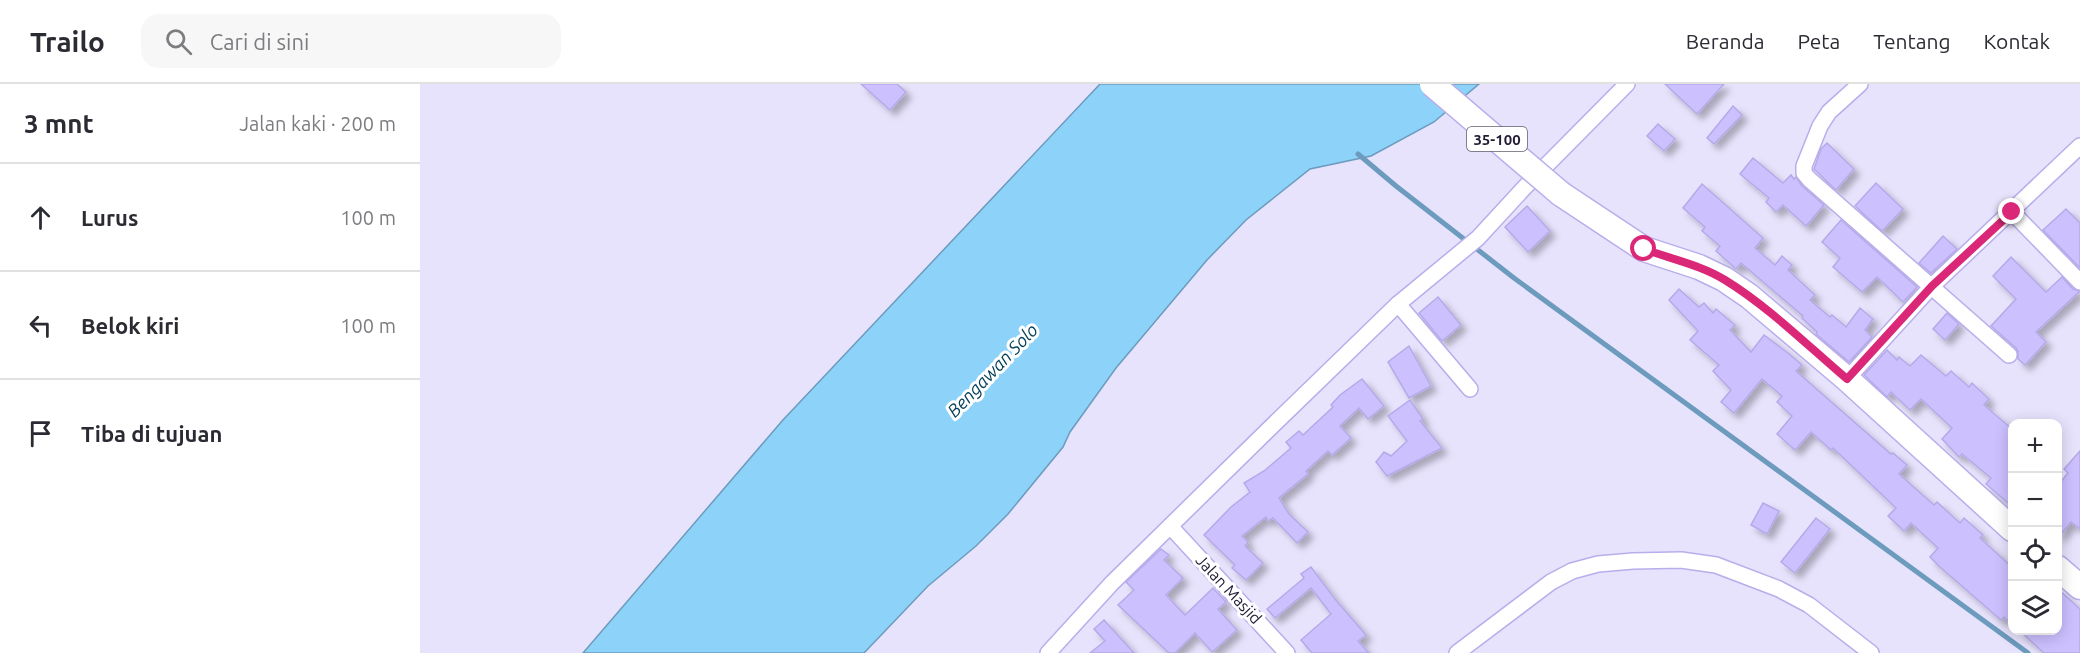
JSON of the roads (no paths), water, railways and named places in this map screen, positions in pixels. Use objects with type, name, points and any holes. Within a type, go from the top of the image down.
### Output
[{"type":"main road","name":"35-100","points":[[1432,84],[1561,194],[1644,249],[1699,267],[1724,279],[1749,296],[1847,379],[2011,527]]},
{"type":"main road","points":[[2062,571],[2080,587]]},
{"type":"street","points":[[1054,651],[1112,583],[1398,304],[1478,238],[1627,84]]},
{"type":"street","points":[[1860,84],[1829,112],[1804,166],[1804,172],[1809,179],[2009,355]]},
{"type":"street","points":[[1847,379],[1932,286],[2080,146]]},
{"type":"street","points":[[2012,212],[2080,282]]},
{"type":"street","points":[[1398,304],[1470,389]]},
{"type":"street","name":"Jalan Masjid","points":[[1170,526],[1287,653]]},
{"type":"street","points":[[1457,653],[1551,582],[1572,571],[1598,564],[1680,560],[1716,565],[1779,589],[1809,605],[1871,653]]},
{"type":"water","name":"Bengawan Solo","points":[[1100,84],[1479,84],[1434,122],[1371,156],[1310,169],[1246,220],[1207,260],[1116,368],[1070,432],[1063,447],[1008,514],[976,546],[928,586],[864,653],[583,653],[782,421]]},
{"type":"waterway","points":[[1358,154],[1514,278],[2028,653]]}]
